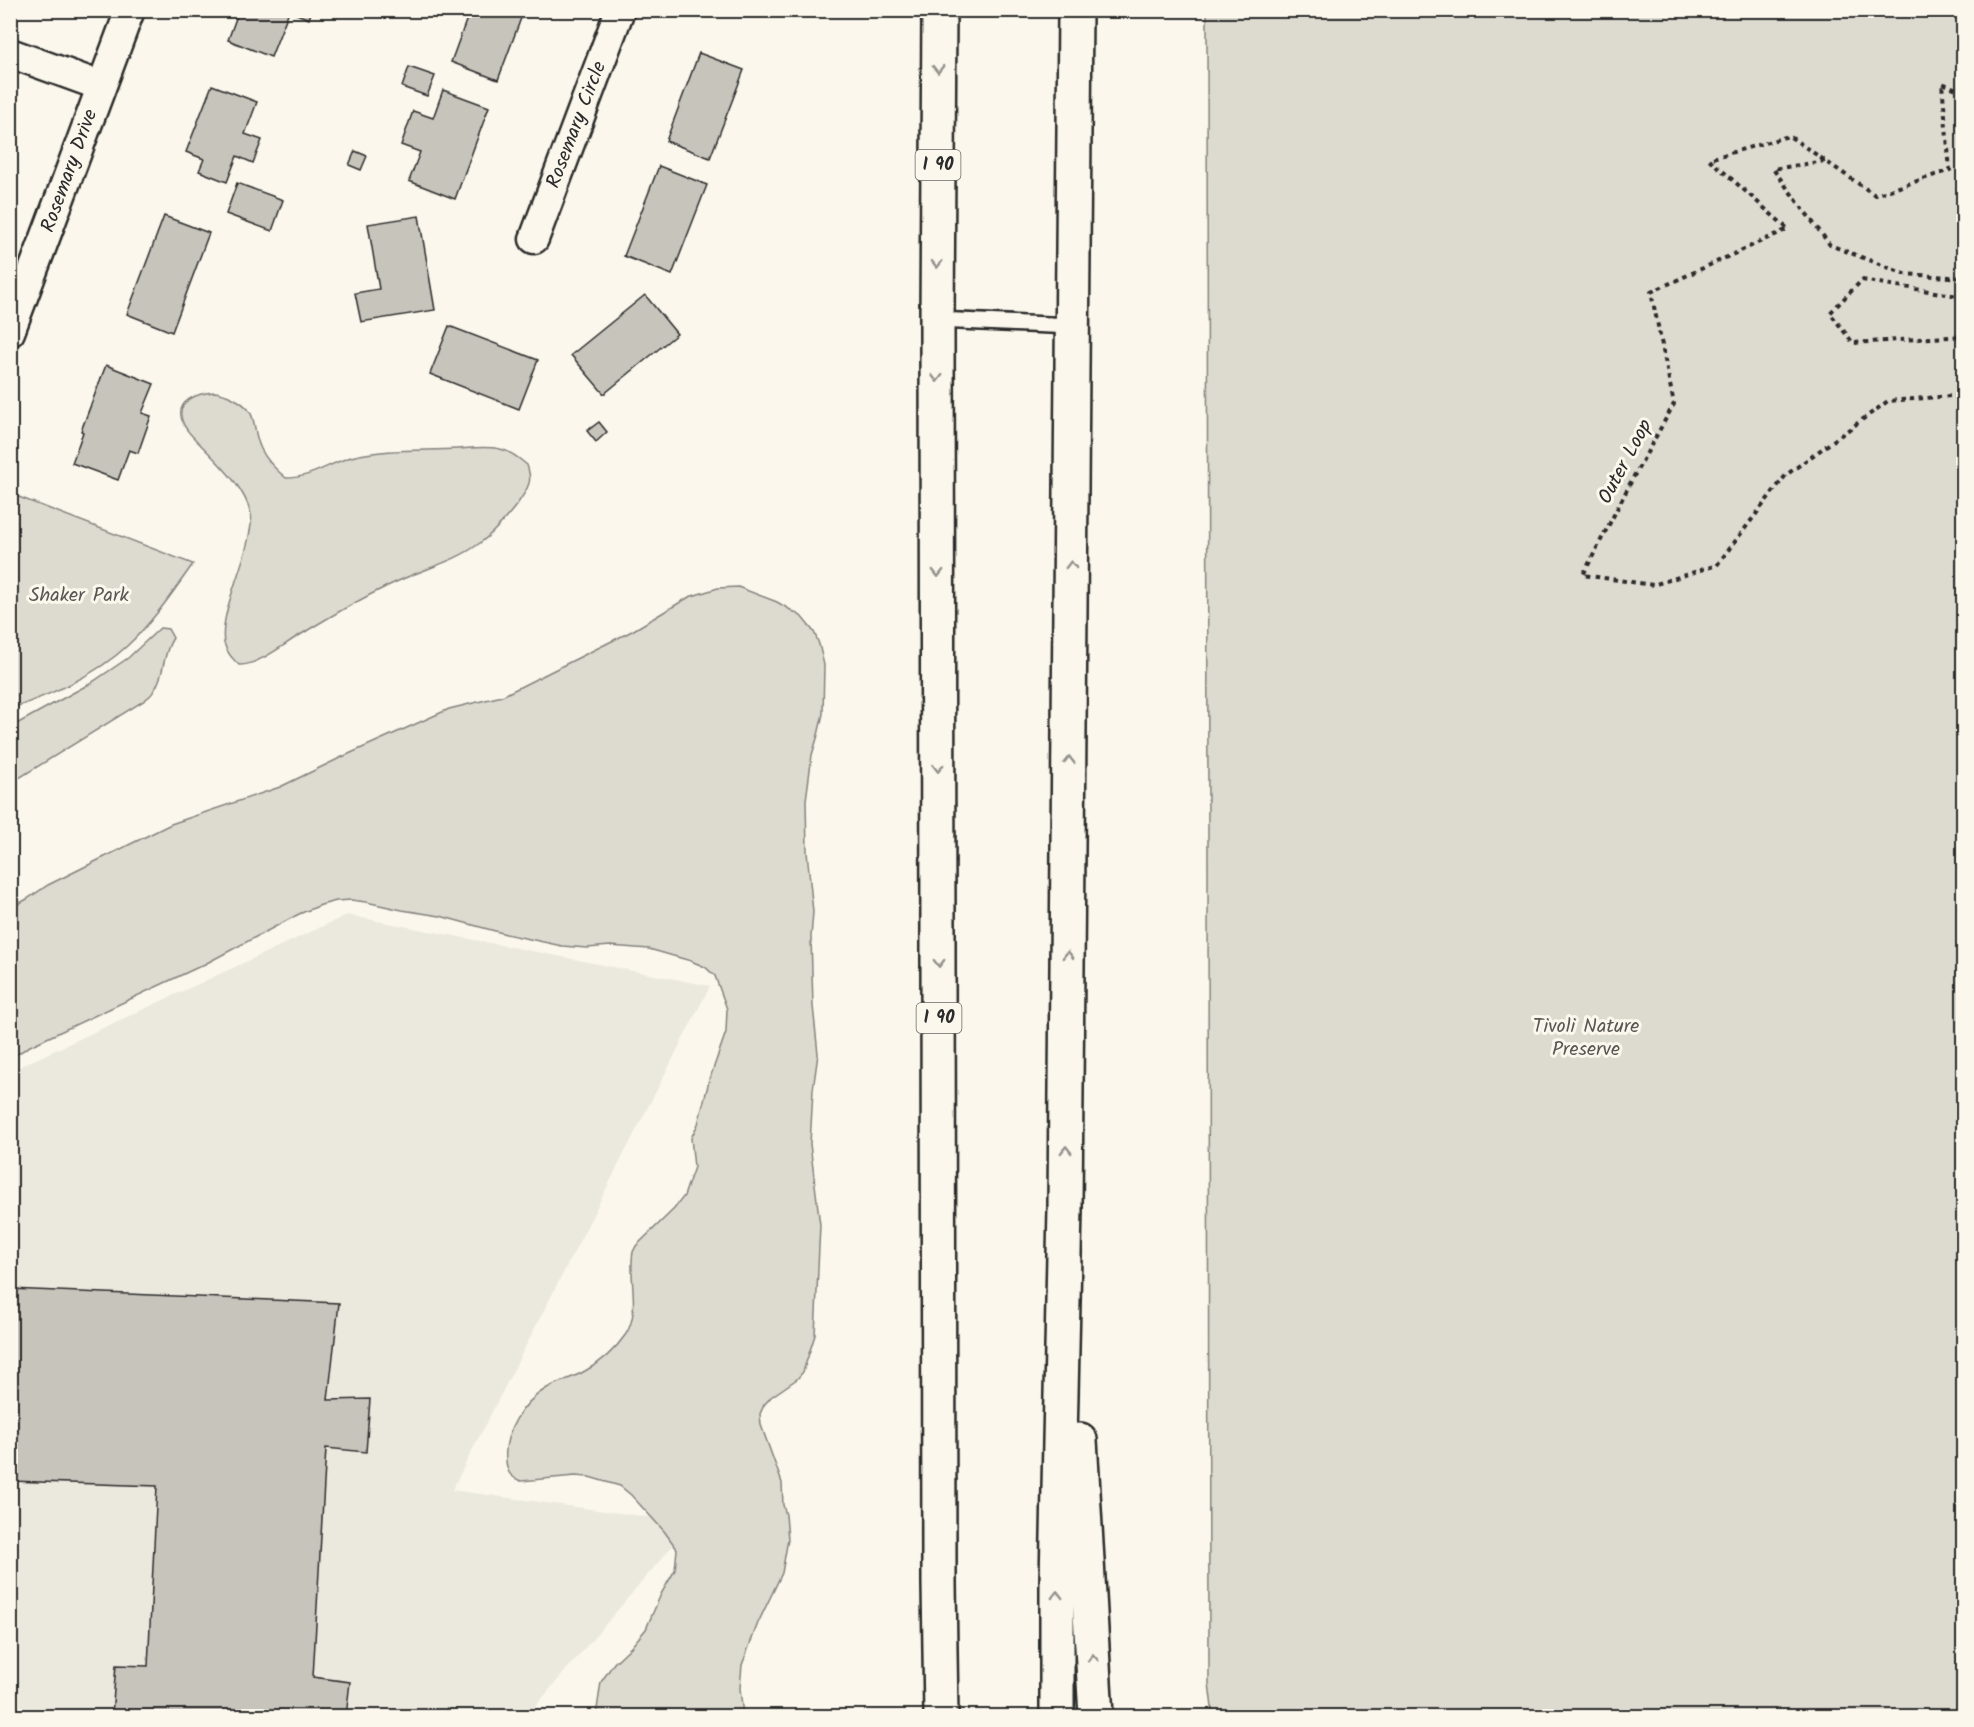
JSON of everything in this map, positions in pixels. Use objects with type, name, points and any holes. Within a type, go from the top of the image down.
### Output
[{"type":"highway","name":"I 90","points":[[939,10],[937,320],[941,1716]]},
{"type":"highway","points":[[1057,1716],[1057,1581],[1065,1208],[1074,10]]},
{"type":"highway","points":[[1065,1208],[1096,1716]]},
{"type":"street","name":"Rosemary Drive","points":[[10,332],[130,10]]},
{"type":"street","name":"Rosemary Circle","points":[[534,239],[620,10]]},
{"type":"street","points":[[10,53],[101,86]]},
{"type":"lane","points":[[937,320],[1073,326]]},
{"type":"path","name":"Outer Loop","points":[[1964,92],[1942,83],[1950,170],[1875,195],[1789,136],[1709,159],[1788,230],[1651,292],[1674,404],[1583,575],[1653,585],[1717,565],[1786,475],[1888,401],[1964,395]]},
{"type":"path","points":[[1826,161],[1773,169],[1830,245],[1905,274],[1964,278]]},
{"type":"path","points":[[1964,297],[1862,280],[1830,313],[1853,343],[1964,336]]},
{"type":"shaded area","points":[[347,915],[710,986],[452,1490],[692,1523],[527,1716],[11,1716],[10,1071]]},
{"type":"green space","name":"Tivoli Nature Preserve","points":[[1207,11],[1963,11],[1963,1716],[1213,1716],[1209,1683]]},
{"type":"green space","points":[[215,392],[233,398],[248,409],[263,453],[286,478],[303,476],[364,454],[484,447],[504,450],[521,460],[527,465],[529,483],[521,498],[501,524],[471,549],[378,591],[254,662],[239,665],[227,650],[223,632],[228,605],[246,548],[251,514],[237,485],[188,432],[181,415],[189,399]]},
{"type":"green space","name":"Shaker Park","points":[[11,494],[193,564],[154,617],[114,657],[72,683],[11,709]]},
{"type":"green space","points":[[738,587],[777,602],[801,616],[814,632],[824,665],[823,714],[812,755],[806,800],[807,852],[813,912],[811,937],[813,1006],[818,1054],[810,1144],[820,1225],[815,1335],[803,1372],[797,1379],[771,1397],[760,1414],[761,1425],[782,1483],[788,1539],[782,1573],[758,1623],[742,1665],[740,1688],[743,1716],[596,1716],[601,1682],[614,1663],[646,1629],[661,1594],[675,1570],[677,1549],[664,1531],[620,1486],[589,1477],[575,1476],[521,1481],[514,1478],[508,1471],[506,1450],[511,1429],[530,1401],[547,1388],[603,1360],[622,1340],[630,1325],[633,1315],[633,1252],[636,1246],[684,1196],[694,1167],[691,1138],[698,1124],[709,1081],[726,1032],[727,1009],[715,976],[705,967],[691,961],[649,949],[562,946],[440,916],[366,902],[336,901],[299,914],[205,964],[30,1046],[11,1058],[11,908],[48,885],[171,824],[280,787],[449,709],[502,696],[632,631],[689,597],[718,588]]},
{"type":"green space","points":[[160,628],[168,629],[173,638],[169,644],[160,679],[151,695],[11,783],[11,727],[91,683],[128,658]]},
{"type":"building","points":[[239,10],[312,10],[309,19],[289,11],[271,57],[228,40]]},
{"type":"building","points":[[470,10],[524,10],[498,80],[451,62]]},
{"type":"building","points":[[699,53],[744,70],[710,158],[666,141]]},
{"type":"building","points":[[409,67],[435,76],[427,96],[402,87]]},
{"type":"building","points":[[212,85],[257,102],[245,134],[262,140],[253,163],[237,156],[227,182],[199,171],[204,159],[186,152]]},
{"type":"building","points":[[443,90],[489,107],[455,199],[409,181],[420,152],[401,145],[413,111],[433,118]]},
{"type":"building","points":[[355,151],[367,156],[361,170],[349,165]]},
{"type":"building","points":[[659,166],[707,185],[672,275],[624,256]]},
{"type":"building","points":[[237,183],[283,200],[272,231],[226,214]]},
{"type":"building","points":[[164,216],[209,233],[172,332],[127,314]]},
{"type":"building","points":[[419,216],[435,310],[361,322],[355,293],[379,289],[368,224]]},
{"type":"building","points":[[645,295],[677,334],[604,394],[571,355]]},
{"type":"building","points":[[449,326],[538,360],[519,409],[430,374]]},
{"type":"building","points":[[106,365],[154,384],[142,413],[151,416],[138,453],[129,450],[118,480],[72,463],[83,432],[81,431]]},
{"type":"building","points":[[599,422],[607,432],[596,442],[587,431]]},
{"type":"building","points":[[10,1289],[339,1303],[328,1400],[370,1399],[366,1452],[326,1448],[313,1677],[350,1682],[346,1716],[112,1715],[116,1665],[148,1666],[157,1486],[10,1481]]}]
